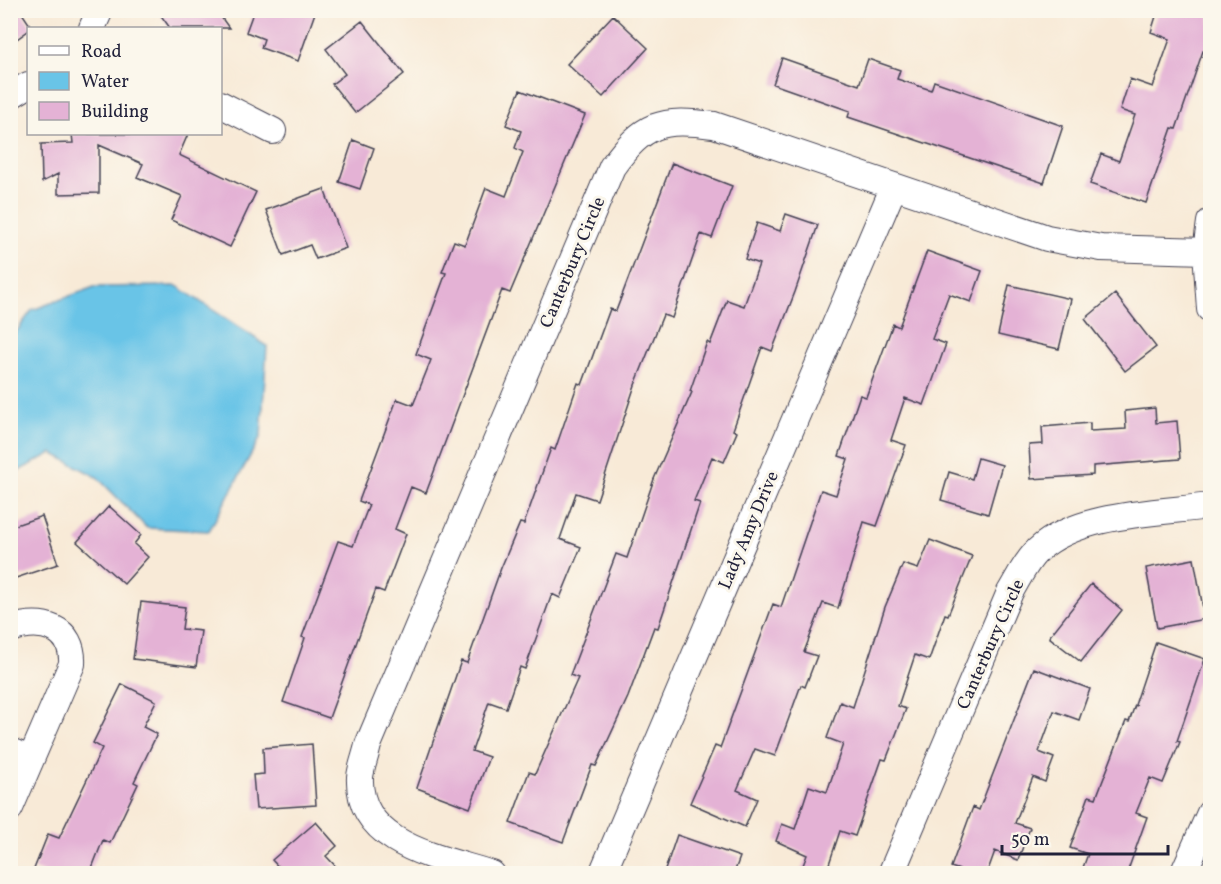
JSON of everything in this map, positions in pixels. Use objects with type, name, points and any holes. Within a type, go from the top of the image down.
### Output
[{"type":"street","points":[[92,27],[100,10]]},
{"type":"street","points":[[10,96],[27,85]]},
{"type":"street","points":[[222,106],[273,131]]},
{"type":"street","name":"Canterbury Circle","points":[[492,873],[410,847],[383,832],[366,809],[360,778],[368,745],[612,167],[631,141],[659,125],[679,121],[714,125],[1058,240],[1101,248],[1206,251]]},
{"type":"street","name":"Lady Amy Drive","points":[[602,873],[894,186]]},
{"type":"street","points":[[1210,222],[1206,251],[1210,309]]},
{"type":"street","name":"Canterbury Circle","points":[[891,873],[1010,592],[1036,551],[1058,534],[1092,522],[1210,506]]},
{"type":"street","points":[[10,629],[44,626],[62,632],[73,647],[72,664],[20,755],[10,808]]},
{"type":"street","points":[[1183,873],[1210,813]]},
{"type":"water","points":[[177,286],[267,346],[261,436],[209,531],[147,528],[97,477],[52,453],[11,475],[11,339],[32,310],[94,287]]},
{"type":"building","points":[[10,10],[20,10],[31,27],[27,27],[27,32],[10,44]]},
{"type":"building","points":[[157,10],[216,10],[229,28],[222,27],[169,27]]},
{"type":"building","points":[[254,10],[316,10],[298,61],[261,48],[264,39],[246,32]]},
{"type":"building","points":[[1158,10],[1210,10],[1210,54],[1203,51],[1176,129],[1172,128],[1146,203],[1090,184],[1101,154],[1119,161],[1135,115],[1120,110],[1130,79],[1153,87],[1170,39],[1151,32]]},
{"type":"building","points":[[613,15],[648,48],[603,97],[567,64]]},
{"type":"building","points":[[362,21],[404,74],[355,113],[332,84],[345,74],[326,49]]},
{"type":"building","points":[[782,58],[859,85],[868,59],[900,70],[897,79],[931,90],[934,81],[1063,126],[1044,183],[848,117],[850,111],[773,84]]},
{"type":"building","points":[[520,90],[585,115],[510,293],[502,290],[426,493],[411,487],[395,529],[406,534],[384,592],[376,589],[329,718],[283,702],[305,638],[302,637],[338,541],[353,546],[369,505],[359,501],[397,399],[413,405],[431,360],[416,354],[446,273],[442,272],[454,241],[465,245],[486,188],[506,196],[523,152],[515,148],[521,131],[506,125]]},
{"type":"building","points":[[72,135],[188,135],[179,155],[256,192],[230,247],[171,220],[182,196],[137,177],[143,164],[99,145],[99,193],[58,194],[58,174],[42,182],[41,144],[73,143]]},
{"type":"building","points":[[353,140],[374,148],[360,189],[339,182]]},
{"type":"building","points":[[672,163],[732,186],[712,238],[701,234],[672,318],[663,315],[635,385],[597,500],[576,493],[560,539],[581,547],[560,598],[552,594],[525,669],[520,667],[506,708],[489,702],[472,751],[489,757],[470,808],[417,788],[461,661],[467,663],[501,568],[520,523],[524,524],[551,448],[555,450],[578,383],[582,385],[610,309],[616,311]]},
{"type":"building","points":[[324,189],[346,248],[316,259],[310,245],[283,255],[266,210]]},
{"type":"building","points":[[786,214],[818,225],[795,292],[772,351],[762,347],[733,430],[737,432],[724,462],[712,457],[694,501],[700,503],[658,628],[654,627],[628,697],[596,766],[592,765],[563,842],[510,823],[529,772],[535,774],[578,678],[570,675],[616,554],[627,558],[654,479],[692,392],[690,391],[707,342],[710,344],[727,300],[744,306],[759,264],[745,259],[757,223],[780,231]]},
{"type":"building","points":[[927,251],[982,271],[971,302],[949,294],[932,339],[946,344],[924,405],[905,398],[891,440],[906,445],[877,526],[864,522],[838,608],[823,603],[804,652],[817,656],[805,687],[801,685],[775,756],[755,749],[737,790],[757,799],[745,827],[690,803],[715,746],[720,748],[773,604],[781,607],[821,490],[836,495],[848,459],[839,456],[860,395],[866,397],[893,324],[899,327]]},
{"type":"building","points":[[1009,285],[1071,299],[1059,349],[998,335]]},
{"type":"building","points":[[1115,294],[1156,347],[1125,371],[1085,319]]},
{"type":"building","points":[[1155,408],[1156,423],[1177,421],[1180,459],[1093,466],[1093,475],[1031,479],[1029,445],[1043,444],[1042,427],[1090,423],[1090,431],[1126,429],[1125,411]]},
{"type":"building","points":[[978,458],[1002,465],[988,514],[941,500],[949,472],[972,479]]},
{"type":"building","points":[[109,506],[141,535],[134,544],[148,557],[124,584],[77,542]]},
{"type":"building","points":[[42,516],[58,564],[10,580],[10,527]]},
{"type":"building","points":[[930,540],[972,556],[948,615],[945,614],[929,660],[915,655],[898,706],[906,709],[886,760],[882,759],[855,836],[840,831],[826,873],[800,873],[807,855],[776,841],[782,824],[795,829],[809,786],[827,792],[843,744],[827,738],[840,702],[853,707],[885,607],[903,564],[918,569]]},
{"type":"building","points":[[1194,559],[1205,619],[1157,628],[1146,568]]},
{"type":"building","points":[[1091,584],[1122,610],[1081,662],[1049,637]]},
{"type":"building","points":[[141,602],[185,607],[182,629],[201,631],[196,667],[133,659]]},
{"type":"building","points":[[1156,642],[1205,659],[1177,741],[1180,742],[1163,783],[1150,778],[1136,813],[1147,817],[1127,873],[1081,873],[1088,854],[1070,848],[1089,796],[1096,798],[1126,721],[1129,722]]},
{"type":"building","points":[[1034,668],[1090,689],[1079,720],[1054,711],[1039,752],[1054,758],[1045,782],[1033,777],[1015,823],[1030,828],[1018,860],[995,851],[987,873],[968,873],[951,867],[973,807],[979,810]]},
{"type":"building","points":[[122,684],[156,701],[143,727],[157,734],[134,782],[138,784],[110,843],[103,840],[90,873],[46,873],[34,869],[48,834],[59,838],[102,748],[93,743]]},
{"type":"building","points":[[312,744],[316,805],[256,809],[253,775],[264,774],[263,748]]},
{"type":"building","points":[[316,822],[337,846],[326,856],[342,873],[284,873],[272,860]]},
{"type":"building","points":[[677,835],[740,857],[734,873],[664,873]]}]
